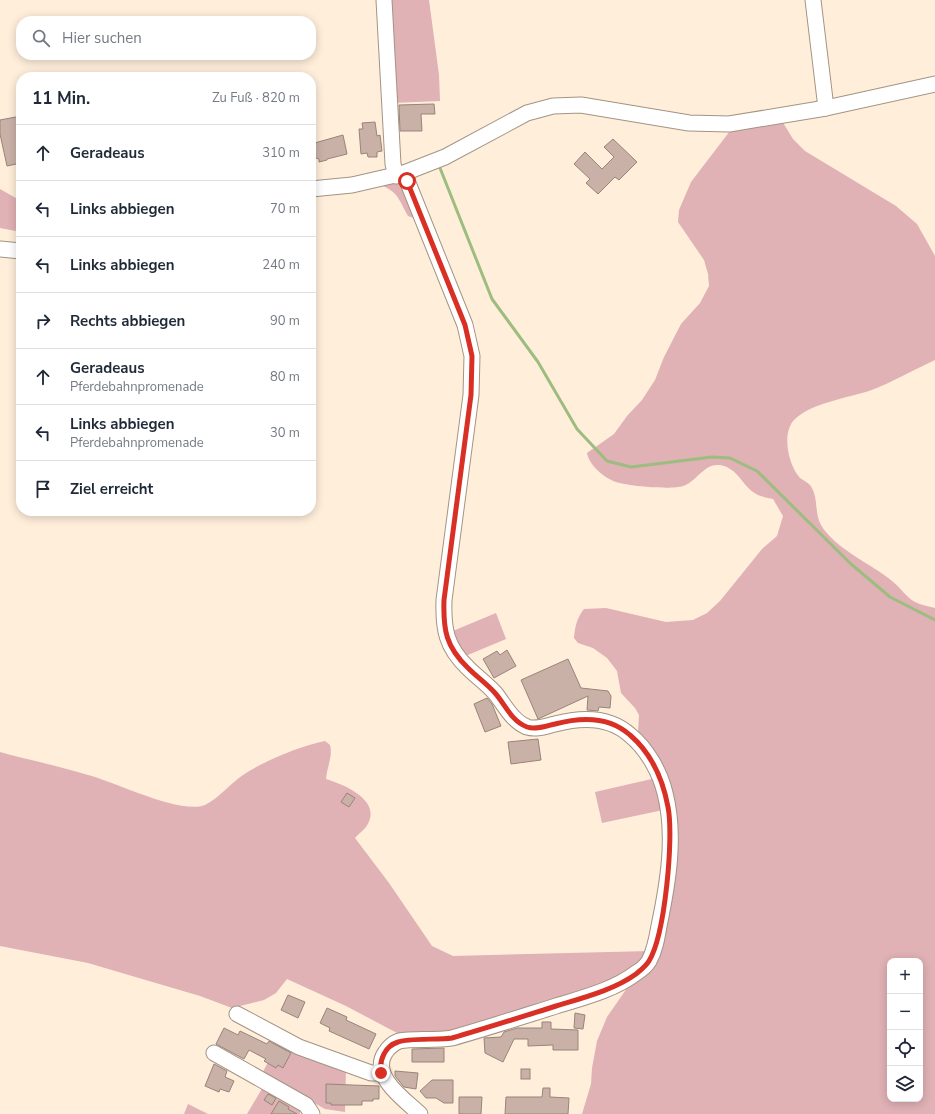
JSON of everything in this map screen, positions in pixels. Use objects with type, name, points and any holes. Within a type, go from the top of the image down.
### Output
[{"type":"street","points":[[384,0],[393,164],[400,175],[465,325],[472,356],[471,395],[444,600],[444,630],[448,642],[454,653],[468,668],[494,691],[519,723],[527,727],[536,728],[575,720],[603,720],[622,728],[636,740],[646,753],[659,776],[665,791],[671,826],[667,884],[653,951],[643,968],[626,981],[522,1017],[452,1038],[437,1041],[398,1042],[390,1046],[382,1058],[380,1066],[381,1073],[411,1111]]},
{"type":"street","points":[[813,0],[826,108]]},
{"type":"street","points":[[316,189],[352,185],[400,175],[445,157],[527,113],[553,106],[581,105],[664,120],[710,124],[758,120],[826,108],[935,84]]},
{"type":"street","points":[[0,250],[16,251]]},
{"type":"street","points":[[237,1014],[299,1047],[370,1073],[381,1073]]},
{"type":"street","points":[[214,1053],[306,1105],[312,1114]]},
{"type":"shaded area","points":[[386,0],[429,0],[439,75],[440,101],[392,103]]},
{"type":"shaded area","points":[[782,121],[793,139],[805,151],[896,206],[917,224],[935,256],[935,360],[877,388],[820,405],[802,413],[791,425],[787,440],[789,457],[792,465],[800,478],[809,484],[813,490],[819,520],[827,534],[844,549],[892,581],[912,600],[935,608],[935,1114],[582,1114],[591,1084],[592,1068],[597,1041],[607,1017],[634,978],[647,968],[675,830],[638,733],[639,715],[635,708],[621,693],[617,671],[607,658],[593,648],[578,643],[574,638],[577,622],[584,609],[606,608],[666,622],[693,620],[707,613],[720,601],[762,549],[777,536],[783,516],[773,499],[763,497],[755,493],[734,472],[724,466],[713,465],[708,467],[692,481],[683,486],[660,488],[639,486],[611,480],[598,470],[588,458],[587,453],[614,434],[627,416],[642,400],[655,380],[664,357],[681,324],[700,303],[709,286],[708,274],[704,260],[678,222],[679,210],[691,182],[733,127]]},
{"type":"shaded area","points":[[399,180],[419,220],[408,216],[397,196],[390,190],[377,183]]},
{"type":"shaded area","points":[[0,189],[16,198],[16,231],[0,228]]},
{"type":"shaded area","points":[[496,613],[506,639],[463,657],[448,633]]},
{"type":"shaded area","points":[[325,741],[330,745],[331,749],[326,779],[352,790],[366,802],[370,809],[370,818],[366,827],[355,838],[389,883],[432,946],[453,956],[650,951],[634,973],[470,1030],[399,1034],[346,1006],[287,979],[276,993],[264,1000],[232,1008],[200,996],[88,963],[0,946],[0,752],[88,775],[165,802],[180,806],[194,807],[205,805],[210,802],[243,775],[262,764],[293,750]]},
{"type":"shaded area","points":[[656,778],[663,810],[602,823],[595,792]]},
{"type":"shaded area","points":[[279,1040],[346,1068],[345,1112],[325,1109],[262,1074]]},
{"type":"shaded area","points":[[263,1087],[300,1110],[300,1114],[247,1114]]},
{"type":"shaded area","points":[[188,1104],[208,1114],[184,1114]]},
{"type":"building","points":[[434,104],[435,114],[421,114],[422,131],[400,131],[399,105]]},
{"type":"building","points":[[16,117],[16,164],[7,166],[0,134],[0,120]]},
{"type":"building","points":[[375,122],[377,136],[380,135],[382,151],[377,152],[377,157],[368,157],[367,153],[361,154],[359,129],[363,129],[362,123]]},
{"type":"building","points":[[343,135],[347,154],[319,162],[319,159],[316,158],[316,143]]},
{"type":"building","points":[[613,139],[637,162],[619,180],[615,177],[598,194],[586,183],[590,179],[574,164],[585,152],[602,169],[614,157],[604,147]]},
{"type":"building","points":[[507,650],[516,666],[494,678],[483,659],[497,651],[500,655]]},
{"type":"building","points":[[568,659],[581,688],[608,691],[611,696],[610,708],[599,707],[598,711],[587,710],[588,696],[538,719],[521,680]]},
{"type":"building","points":[[487,698],[492,704],[501,726],[485,732],[474,704]]},
{"type":"building","points":[[538,739],[541,760],[511,764],[508,742]]},
{"type":"building","points":[[347,793],[355,798],[349,807],[341,802]]},
{"type":"building","points":[[288,995],[305,1002],[298,1018],[281,1010]]},
{"type":"building","points":[[327,1008],[347,1017],[346,1020],[376,1034],[369,1049],[329,1031],[330,1028],[320,1023]]},
{"type":"building","points":[[575,1013],[585,1015],[583,1029],[574,1028]]},
{"type":"building","points":[[542,1022],[551,1022],[551,1029],[578,1030],[578,1050],[553,1050],[553,1045],[528,1046],[528,1039],[514,1039],[503,1062],[485,1053],[484,1038],[501,1037],[504,1032],[517,1028],[542,1028]]},
{"type":"building","points":[[224,1028],[238,1035],[240,1031],[267,1044],[269,1041],[291,1053],[283,1068],[278,1065],[276,1068],[264,1061],[266,1059],[249,1050],[244,1059],[216,1044]]},
{"type":"building","points":[[444,1048],[444,1062],[412,1062],[412,1049]]},
{"type":"building","points":[[214,1064],[227,1071],[225,1077],[234,1081],[229,1092],[220,1089],[219,1092],[205,1086]]},
{"type":"building","points":[[521,1069],[530,1069],[530,1079],[521,1079]]},
{"type":"building","points":[[395,1071],[418,1073],[416,1089],[404,1087],[395,1076]]},
{"type":"building","points":[[432,1080],[453,1080],[453,1103],[444,1103],[436,1098],[426,1098],[420,1091]]},
{"type":"building","points":[[326,1084],[379,1086],[379,1099],[373,1099],[373,1101],[362,1101],[362,1105],[331,1105],[331,1103],[326,1103]]},
{"type":"building","points":[[543,1088],[550,1088],[550,1097],[569,1098],[568,1114],[505,1114],[506,1097],[542,1097]]},
{"type":"building","points":[[268,1094],[276,1098],[272,1105],[264,1100]]},
{"type":"building","points":[[459,1097],[482,1097],[481,1114],[459,1114]]},
{"type":"building","points":[[279,1101],[289,1107],[288,1109],[297,1114],[271,1114]]},
{"type":"waterway","points":[[440,168],[492,299],[538,362],[577,429],[607,461],[631,467],[712,457],[730,458],[757,471],[851,564],[890,597],[935,620]]},
{"type":"route","points":[[381,1073],[381,1060],[385,1052],[390,1046],[398,1042],[437,1041],[452,1038],[580,998],[626,981],[643,968],[653,951],[662,914],[667,884],[671,826],[665,791],[659,776],[646,753],[630,734],[613,723],[603,720],[575,720],[536,728],[527,727],[519,723],[508,712],[494,691],[468,668],[454,653],[448,642],[444,630],[444,600],[471,395],[472,356],[470,341],[458,306],[407,181]]}]
